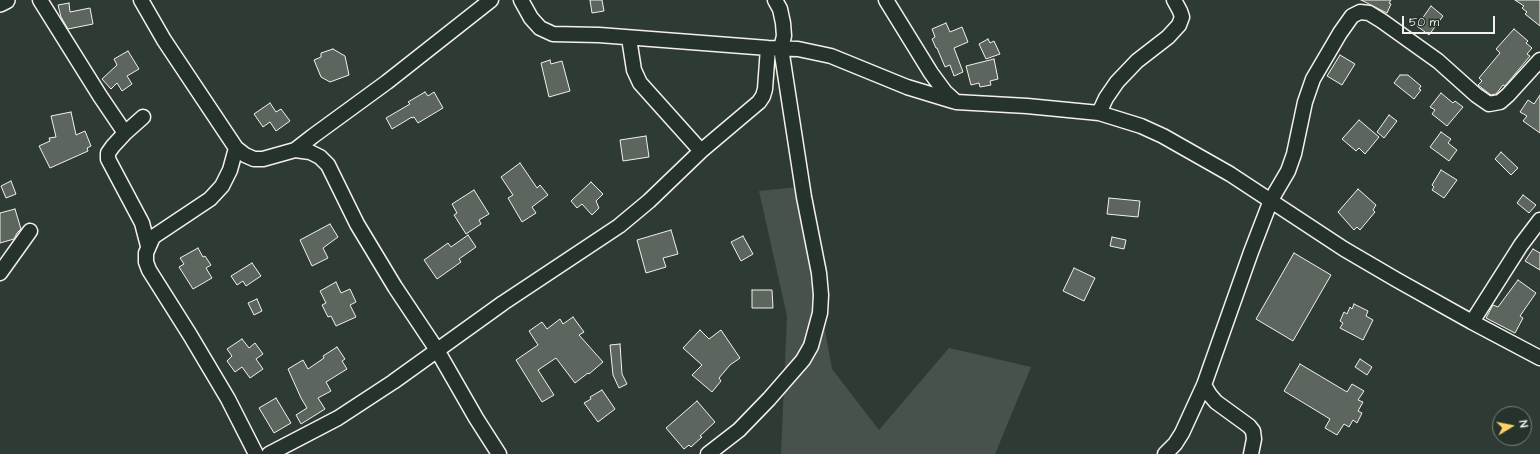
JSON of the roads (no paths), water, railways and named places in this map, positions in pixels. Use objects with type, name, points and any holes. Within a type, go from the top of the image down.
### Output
[{"type":"street","points":[[0,3],[6,0]]},
{"type":"street","points":[[40,0],[125,133]]},
{"type":"street","points":[[141,0],[164,40],[236,148],[245,155],[254,159],[263,159],[295,150],[387,82],[491,0]]},
{"type":"street","points":[[521,0],[531,18],[540,28],[553,34],[599,35],[774,48],[798,48],[831,56],[907,87],[956,102],[1028,106],[1099,113],[1141,126],[1163,136],[1217,166],[1344,249],[1472,322],[1540,358]]},
{"type":"street","points":[[269,454],[338,418],[393,382],[503,303],[618,226],[649,201],[701,151],[748,112],[763,96],[774,48],[784,36],[780,9],[775,0]]},
{"type":"street","points":[[886,0],[931,73],[945,92],[956,102]]},
{"type":"street","points":[[1099,113],[1106,98],[1117,82],[1137,61],[1168,37],[1179,25],[1182,17],[1174,0]]},
{"type":"street","points":[[1165,454],[1175,444],[1204,385],[1271,200],[1288,171],[1294,154],[1305,102],[1313,79],[1340,33],[1352,16],[1359,0]]},
{"type":"street","points":[[1352,16],[1360,12],[1369,13],[1382,21],[1438,61],[1476,95],[1489,104],[1500,102],[1540,60]]},
{"type":"street","points":[[629,38],[634,70],[640,83],[701,151]]},
{"type":"street","points":[[708,454],[739,430],[769,399],[803,360],[811,346],[820,314],[821,295],[819,273],[774,48]]},
{"type":"street","points":[[143,117],[125,133],[108,153],[108,159],[142,223],[148,246]]},
{"type":"street","points":[[236,148],[230,170],[222,186],[210,199],[153,237],[148,246],[146,258],[149,270],[224,392],[256,454]]},
{"type":"street","points":[[295,150],[310,152],[320,157],[328,165],[357,224],[395,287],[437,350],[476,418],[499,454]]},
{"type":"street","points":[[1472,322],[1520,245],[1540,220]]},
{"type":"street","points":[[0,273],[30,232]]},
{"type":"street","points":[[1204,385],[1216,402],[1249,426],[1253,431],[1254,439],[1251,454]]}]
